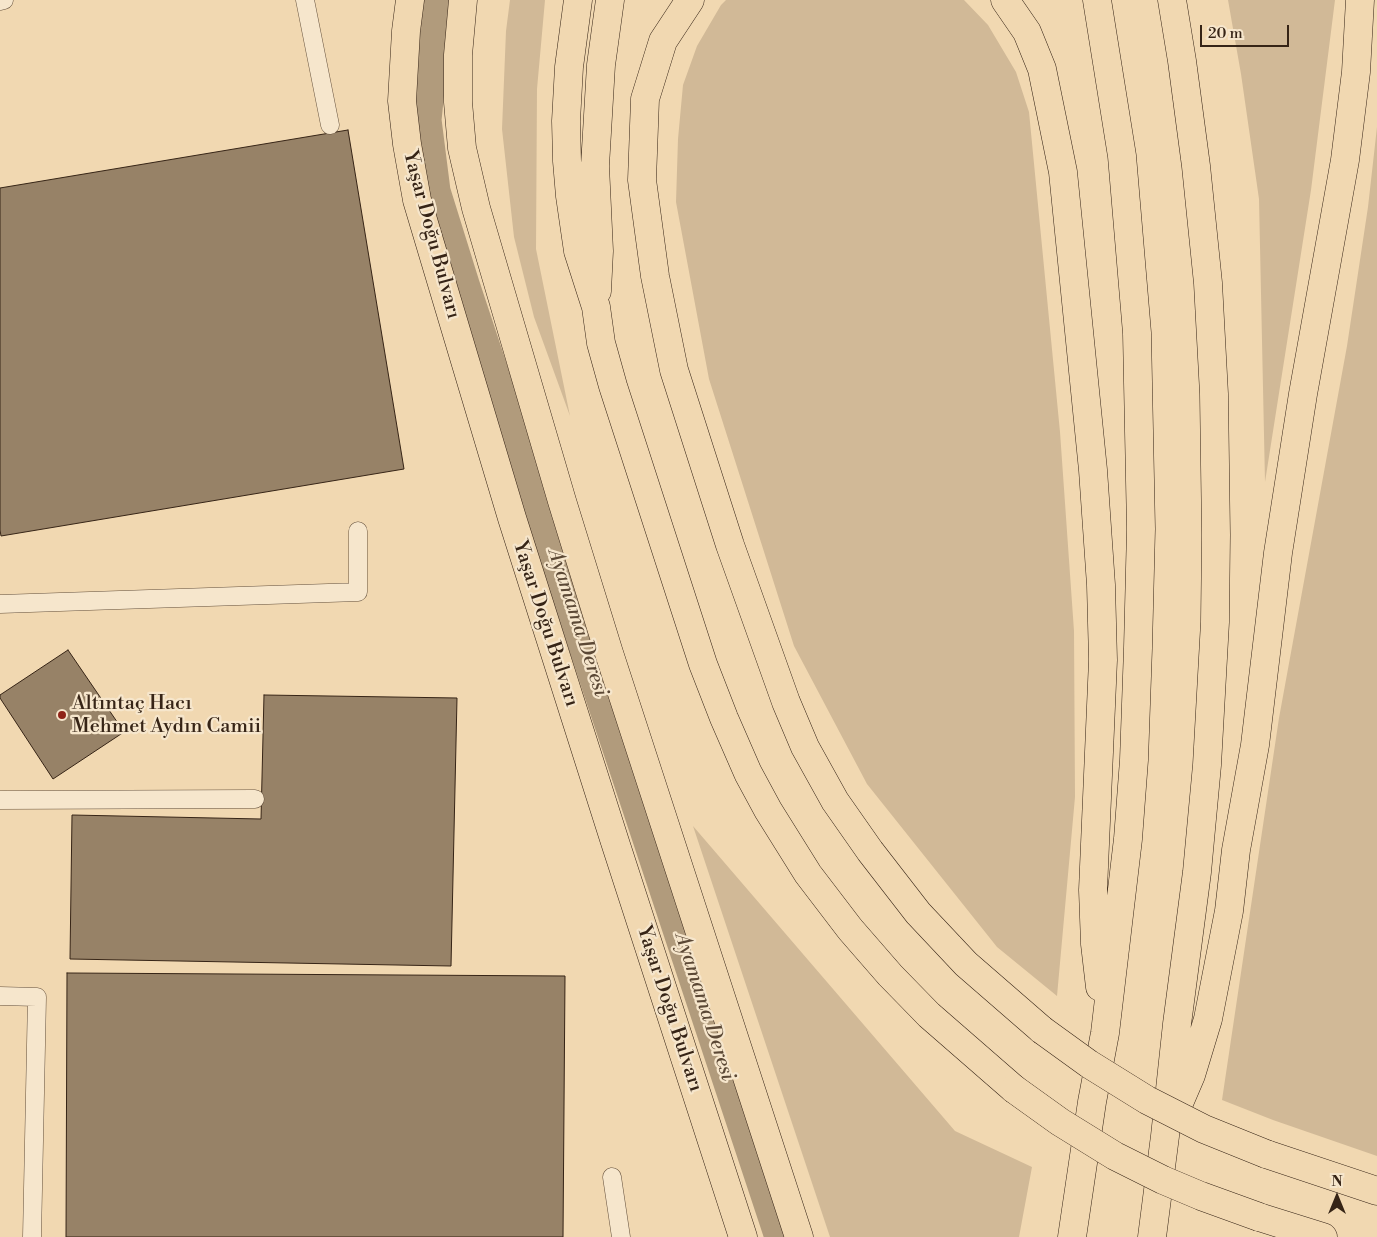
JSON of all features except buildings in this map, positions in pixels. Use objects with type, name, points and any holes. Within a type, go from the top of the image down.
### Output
[{"type":"main road","name":"Yaşar Doğu Bulvarı","points":[[410,0],[406,31],[402,101],[417,200],[512,518],[743,1237]]},
{"type":"main road","points":[[463,0],[458,55],[458,102],[462,148],[476,208],[562,502],[799,1237]]},
{"type":"main road","points":[[578,0],[569,67],[566,121],[570,196],[578,251],[596,307],[601,342],[613,386],[703,664],[748,773],[768,810],[808,874],[850,929],[890,975],[929,1015],[1014,1089],[1060,1122],[1115,1156],[1163,1180],[1201,1196],[1323,1237]]},
{"type":"main road","points":[[596,307],[599,251],[595,166],[601,66],[610,0]]},
{"type":"main road","points":[[690,0],[663,41],[645,99],[642,180],[655,276],[674,370],[730,545],[786,702],[805,747],[835,801],[870,851],[918,913],[966,964],[1042,1030],[1089,1064],[1147,1100],[1204,1130],[1266,1154],[1377,1191]]},
{"type":"main road","points":[[1005,0],[1027,32],[1042,69],[1063,172],[1093,470],[1101,585],[1103,660],[1093,890],[1095,944],[1105,1034]]},
{"type":"main road","points":[[1072,1237],[1092,1102],[1105,1034],[1127,848],[1138,648],[1141,528],[1137,333],[1130,238],[1122,156],[1097,0]]},
{"type":"main road","points":[[1152,1237],[1197,872],[1207,765],[1215,622],[1214,394],[1208,284],[1196,166],[1172,0]]},
{"type":"main road","points":[[1165,1136],[1191,1075],[1208,1019],[1229,911],[1236,850],[1255,745],[1278,553],[1300,412],[1345,160],[1356,72],[1360,0]]},
{"type":"lane","points":[[0,1],[4,0]]},
{"type":"lane","points":[[305,0],[330,125]]},
{"type":"lane","points":[[0,604],[358,592],[358,531]]},
{"type":"lane","points":[[0,800],[255,799]]},
{"type":"lane","points":[[0,996],[37,997],[32,1237]]},
{"type":"lane","points":[[612,1177],[621,1237]]},
{"type":"shaded area","points":[[510,0],[545,0],[537,89],[536,249],[570,416],[534,317],[514,237],[502,129],[506,31]]},
{"type":"shaded area","points":[[726,0],[964,0],[988,25],[1016,72],[1029,112],[1060,432],[1074,631],[1075,797],[1057,996],[997,947],[867,784],[794,646],[709,379],[676,202],[678,139],[683,85],[697,46],[721,5]]},
{"type":"shaded area","points":[[1228,0],[1335,0],[1311,190],[1265,482],[1259,199]]},
{"type":"shaded area","points":[[1377,127],[1377,1156],[1222,1100],[1279,718],[1347,346],[1368,207]]},
{"type":"shaded area","points":[[693,826],[955,1131],[1032,1167],[1019,1237],[830,1237]]},
{"type":"waterway","name":"Ayamama Deresi","points":[[438,0],[426,120],[435,191],[464,284],[780,1237]]},
{"type":"place","name":"Altıntaç Hacı Mehmet Aydın Camii","points":[[62,715]]}]
